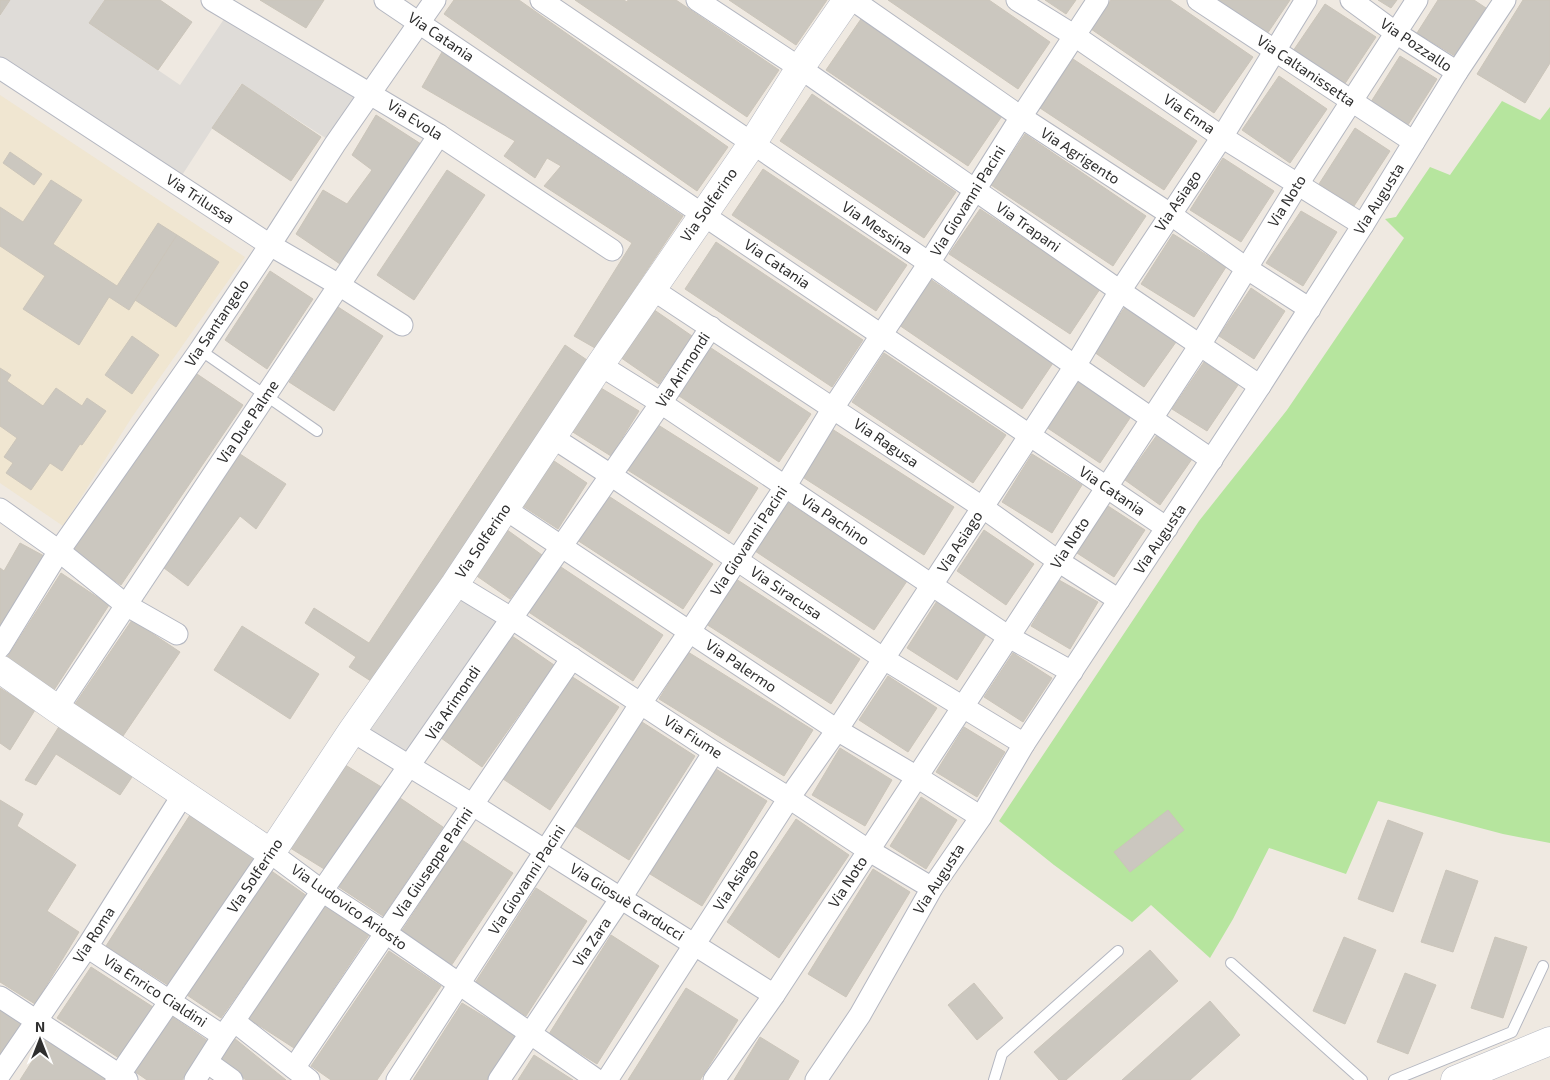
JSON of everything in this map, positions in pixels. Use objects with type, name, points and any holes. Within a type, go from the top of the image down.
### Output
[{"type":"street","name":"Via Catania","points":[[385,0],[1168,528]]},
{"type":"street","name":"Via Santangelo","points":[[0,647],[58,551],[200,350],[335,144],[435,0]]},
{"type":"street","name":"Via Messina","points":[[541,0],[928,263],[1212,460]]},
{"type":"street","name":"Via Trapani","points":[[697,0],[800,68],[1260,386]]},
{"type":"street","name":"Via Solferino","points":[[121,1078],[170,1001],[352,731],[455,584],[600,364],[752,144],[800,68],[847,0]]},
{"type":"street","name":"Via Agrigento","points":[[853,0],[1021,117],[1170,214],[1246,268],[1310,309]]},
{"type":"street","name":"Via Enna","points":[[1017,0],[1074,36],[1222,136],[1363,225]]},
{"type":"street","name":"Via Giovanni Pacini","points":[[396,1080],[641,703],[785,487],[880,334],[1098,0]]},
{"type":"street","name":"Via Caltanissetta","points":[[1198,0],[1414,142]]},
{"type":"street","name":"Via Asiago","points":[[607,1080],[789,798],[837,730],[1030,436],[1120,291],[1222,136],[1306,0]]},
{"type":"street","name":"Via Pozzallo","points":[[1351,0],[1396,33],[1457,72]]},
{"type":"street","name":"Via Noto","points":[[714,1080],[774,995],[1200,345],[1298,184],[1417,0]]},
{"type":"street","name":"Via Augusta","points":[[816,1080],[860,1015],[932,888],[980,817],[1024,744],[1168,528],[1310,309],[1502,1]]},
{"type":"street","name":"Via Evola","points":[[218,2],[439,135],[612,250]]},
{"type":"street","name":"Via Trilussa","points":[[0,68],[270,245],[339,285],[402,325]]},
{"type":"street","name":"Via Due Palme","points":[[57,709],[439,135]]},
{"type":"street","name":"Via Ragusa","points":[[652,289],[1119,600]]},
{"type":"street","name":"Via Arimondi","points":[[196,1080],[228,1028],[561,546],[612,476],[711,327]]},
{"type":"street","name":"Via Pachino","points":[[600,364],[661,403],[1008,637],[1072,672]]},
{"type":"street","name":"Via Siracusa","points":[[552,437],[884,659],[1024,744]]},
{"type":"street","points":[[0,509],[58,551],[126,605],[177,634]]},
{"type":"street","name":"Via Palermo","points":[[505,509],[837,730],[980,817]]},
{"type":"street","name":"Via Fiume","points":[[455,584],[511,618],[714,752],[868,850],[932,888]]},
{"type":"street","name":"Via Giuseppe Parini","points":[[301,1074],[386,933],[572,658]]},
{"type":"street","name":"Via Ludovico Ariosto","points":[[0,669],[184,793],[322,891],[386,933],[597,1080]]},
{"type":"street","name":"Via Giosuè Carducci","points":[[352,731],[774,995]]},
{"type":"street","name":"Via Zara","points":[[499,1080],[621,898],[714,752]]},
{"type":"street","name":"Via Roma","points":[[0,1074],[87,947],[184,793]]},
{"type":"street","name":"Via Enrico Cialdini","points":[[87,947],[170,1001],[228,1028],[301,1074]]},
{"type":"street","points":[[0,997],[121,1078]]},
{"type":"street","points":[[1455,1080],[1550,1041]]},
{"type":"street","points":[[207,1062],[232,1080]]},
{"type":"lane","points":[[200,350],[317,431]]},
{"type":"lane","points":[[994,1080],[1002,1054],[1118,951]]},
{"type":"lane","points":[[1231,963],[1362,1080]]},
{"type":"lane","points":[[1394,1080],[1512,1032],[1543,966]]},
{"type":"shaded area","points":[[10,0],[105,0],[89,23],[180,85],[230,10],[371,93],[335,144],[241,84],[177,183],[0,68],[0,15]]},
{"type":"shaded area","points":[[0,95],[245,257],[132,417],[63,526],[0,483]]},
{"type":"shaded area","points":[[455,584],[511,618],[410,766],[352,731]]},
{"type":"green space","points":[[1502,101],[1540,120],[1550,107],[1550,843],[1503,834],[1378,801],[1346,874],[1269,848],[1233,919],[1210,958],[1151,905],[1132,922],[1054,865],[999,821],[1199,521],[1287,410],[1404,238],[1385,219],[1396,217],[1430,167],[1450,175]]},
{"type":"building","points":[[0,0],[10,0],[0,15]]},
{"type":"building","points":[[105,0],[160,0],[192,22],[158,70],[89,23]]},
{"type":"building","points":[[260,0],[324,0],[306,28]]},
{"type":"building","points":[[454,0],[519,0],[728,147],[697,191],[444,14]]},
{"type":"building","points":[[575,0],[624,0],[627,2],[628,0],[676,0],[779,70],[747,117]]},
{"type":"building","points":[[729,0],[827,0],[796,45]]},
{"type":"building","points":[[888,0],[989,0],[1050,42],[1018,89]]},
{"type":"building","points":[[1045,0],[1076,0],[1066,14]]},
{"type":"building","points":[[1111,0],[1170,0],[1253,57],[1214,113],[1091,29]]},
{"type":"building","points":[[1217,0],[1290,0],[1267,34]]},
{"type":"building","points":[[1378,0],[1397,0],[1391,8]]},
{"type":"building","points":[[1438,0],[1474,0],[1486,8],[1455,56],[1417,33]]},
{"type":"building","points":[[1523,0],[1550,0],[1550,63],[1525,103],[1477,74]]},
{"type":"building","points":[[1325,4],[1376,37],[1344,85],[1293,51]]},
{"type":"building","points":[[861,19],[1002,116],[968,166],[826,70]]},
{"type":"building","points":[[442,52],[683,216],[595,348],[574,336],[632,243],[544,186],[561,166],[547,158],[535,178],[504,156],[515,141],[422,87]]},
{"type":"building","points":[[1400,56],[1437,79],[1406,128],[1369,105]]},
{"type":"building","points":[[1073,59],[1197,141],[1164,190],[1040,108]]},
{"type":"building","points":[[1279,76],[1327,109],[1290,163],[1242,130]]},
{"type":"building","points":[[242,84],[321,137],[291,181],[212,128]]},
{"type":"building","points":[[812,94],[956,192],[924,238],[780,141]]},
{"type":"building","points":[[376,115],[421,144],[340,264],[296,234],[323,190],[347,204],[372,170],[352,155]]},
{"type":"building","points":[[1355,128],[1390,151],[1354,206],[1319,184]]},
{"type":"building","points":[[1025,134],[1146,216],[1113,266],[991,185]]},
{"type":"building","points":[[10,152],[42,174],[34,185],[3,163]]},
{"type":"building","points":[[1223,158],[1274,191],[1241,242],[1190,210]]},
{"type":"building","points":[[763,169],[907,265],[876,311],[732,215]]},
{"type":"building","points":[[447,170],[485,195],[414,300],[377,275]]},
{"type":"building","points":[[51,180],[82,200],[53,244],[117,286],[158,223],[177,235],[129,310],[109,297],[79,345],[23,309],[45,276],[0,246],[0,207],[23,222]]},
{"type":"building","points":[[980,209],[1100,289],[1070,334],[949,254]]},
{"type":"building","points":[[1301,211],[1337,232],[1303,286],[1266,263]]},
{"type":"building","points":[[1173,234],[1226,267],[1194,317],[1141,284]]},
{"type":"building","points":[[177,235],[219,262],[176,327],[135,300]]},
{"type":"building","points":[[716,242],[863,340],[832,387],[685,289]]},
{"type":"building","points":[[270,271],[313,299],[267,369],[225,340]]},
{"type":"building","points":[[930,279],[1053,363],[1022,409],[899,325]]},
{"type":"building","points":[[1251,288],[1285,311],[1254,359],[1219,336]]},
{"type":"building","points":[[338,307],[383,336],[334,411],[289,382]]},
{"type":"building","points":[[650,307],[692,336],[659,384],[617,355]]},
{"type":"building","points":[[1125,307],[1176,342],[1144,387],[1094,352]]},
{"type":"building","points":[[132,336],[159,355],[132,394],[105,375]]},
{"type":"building","points":[[565,345],[587,360],[374,683],[349,667],[356,657],[305,623],[314,608],[369,643]]},
{"type":"building","points":[[708,346],[811,414],[779,462],[676,394]]},
{"type":"building","points":[[884,353],[1006,435],[973,483],[852,402]]},
{"type":"building","points":[[1204,362],[1238,385],[1207,431],[1172,409]]},
{"type":"building","points":[[0,368],[11,375],[7,381],[43,406],[56,388],[82,406],[87,398],[106,411],[62,471],[50,463],[31,490],[6,473],[13,463],[4,457],[17,438],[0,426]]},
{"type":"building","points":[[194,372],[243,405],[121,585],[71,552]]},
{"type":"building","points":[[1078,379],[1132,415],[1100,463],[1046,427]]},
{"type":"building","points":[[596,385],[639,411],[611,456],[568,429]]},
{"type":"building","points":[[655,423],[758,488],[729,534],[626,469]]},
{"type":"building","points":[[832,429],[954,507],[924,555],[801,476]]},
{"type":"building","points":[[1157,435],[1192,459],[1160,505],[1125,480]]},
{"type":"building","points":[[240,454],[286,484],[256,529],[240,516],[188,586],[164,568]]},
{"type":"building","points":[[1032,454],[1082,485],[1052,533],[1002,502]]},
{"type":"building","points":[[548,457],[587,483],[558,529],[518,503]]},
{"type":"building","points":[[607,495],[713,564],[683,609],[577,540]]},
{"type":"building","points":[[787,502],[907,581],[874,630],[755,551]]},
{"type":"building","points":[[1108,506],[1145,530],[1114,577],[1077,553]]},
{"type":"building","points":[[503,527],[542,555],[510,599],[471,572]]},
{"type":"building","points":[[984,530],[1034,564],[1006,605],[957,571]]},
{"type":"building","points":[[20,543],[44,556],[0,626],[0,568],[4,571]]},
{"type":"building","points":[[558,565],[663,635],[633,681],[527,611]]},
{"type":"building","points":[[61,573],[109,605],[54,690],[6,659]]},
{"type":"building","points":[[736,579],[860,659],[831,704],[706,624]]},
{"type":"building","points":[[1059,580],[1098,602],[1070,649],[1031,626]]},
{"type":"building","points":[[937,601],[987,633],[957,680],[907,648]]},
{"type":"building","points":[[132,620],[180,652],[123,736],[75,704]]},
{"type":"building","points":[[242,626],[319,674],[290,719],[214,670]]},
{"type":"building","points":[[512,636],[554,665],[482,767],[441,738]]},
{"type":"building","points":[[688,652],[813,730],[784,776],[659,699]]},
{"type":"building","points":[[1013,653],[1052,678],[1023,722],[984,697]]},
{"type":"building","points":[[571,676],[619,707],[550,810],[503,779]]},
{"type":"building","points":[[888,676],[937,708],[908,752],[859,720]]},
{"type":"building","points":[[0,688],[35,710],[10,750],[0,743]]},
{"type":"building","points":[[642,722],[695,756],[629,860],[575,826]]},
{"type":"building","points":[[60,725],[134,774],[120,795],[56,754],[36,785],[25,780]]},
{"type":"building","points":[[964,727],[1005,752],[977,797],[936,772]]},
{"type":"building","points":[[840,748],[892,780],[865,826],[812,795]]},
{"type":"building","points":[[342,763],[383,788],[329,872],[287,846]]},
{"type":"building","points":[[716,769],[767,801],[702,906],[650,874]]},
{"type":"building","points":[[921,797],[957,820],[926,869],[890,846]]},
{"type":"building","points":[[400,798],[443,827],[383,916],[339,887]]},
{"type":"building","points":[[0,800],[23,814],[17,826],[76,865],[47,911],[79,932],[35,1004],[0,982]]},
{"type":"building","points":[[1168,810],[1184,830],[1130,872],[1114,852]]},
{"type":"building","points":[[190,815],[255,857],[171,987],[106,946]]},
{"type":"building","points":[[796,819],[849,855],[779,958],[727,922]]},
{"type":"building","points":[[1388,820],[1423,833],[1393,912],[1358,899]]},
{"type":"building","points":[[462,840],[513,873],[451,966],[401,932]]},
{"type":"building","points":[[873,869],[910,892],[846,997],[808,974]]},
{"type":"building","points":[[270,870],[307,896],[221,1018],[184,993]]},
{"type":"building","points":[[1446,870],[1478,881],[1453,952],[1421,942]]},
{"type":"building","points":[[536,888],[587,921],[526,1016],[475,983]]},
{"type":"building","points":[[325,906],[369,935],[294,1048],[249,1019]]},
{"type":"building","points":[[611,935],[659,966],[597,1064],[549,1034]]},
{"type":"building","points":[[1344,937],[1376,950],[1345,1024],[1313,1011]]},
{"type":"building","points":[[1495,937],[1527,947],[1503,1018],[1471,1008]]},
{"type":"building","points":[[1150,950],[1178,981],[1066,1080],[1059,1080],[1034,1052]]},
{"type":"building","points":[[389,951],[441,986],[377,1080],[331,1080],[311,1066]]},
{"type":"building","points":[[91,967],[153,1007],[119,1058],[57,1018]]},
{"type":"building","points":[[1405,973],[1436,985],[1408,1054],[1377,1042]]},
{"type":"building","points":[[974,983],[1003,1018],[977,1040],[948,1005]]},
{"type":"building","points":[[686,988],[738,1020],[700,1080],[628,1080]]},
{"type":"building","points":[[1210,1001],[1240,1035],[1190,1080],[1122,1080]]},
{"type":"building","points":[[462,1003],[518,1037],[491,1080],[413,1080]]},
{"type":"building","points":[[0,1010],[21,1023],[0,1056]]},
{"type":"building","points":[[171,1016],[208,1041],[182,1080],[147,1080],[134,1071]]},
{"type":"building","points":[[760,1037],[799,1061],[788,1080],[734,1080]]},
{"type":"building","points":[[47,1038],[107,1078],[105,1080],[20,1080]]},
{"type":"building","points":[[234,1038],[286,1080],[246,1080],[219,1061]]},
{"type":"building","points":[[534,1055],[573,1080],[518,1080]]}]
